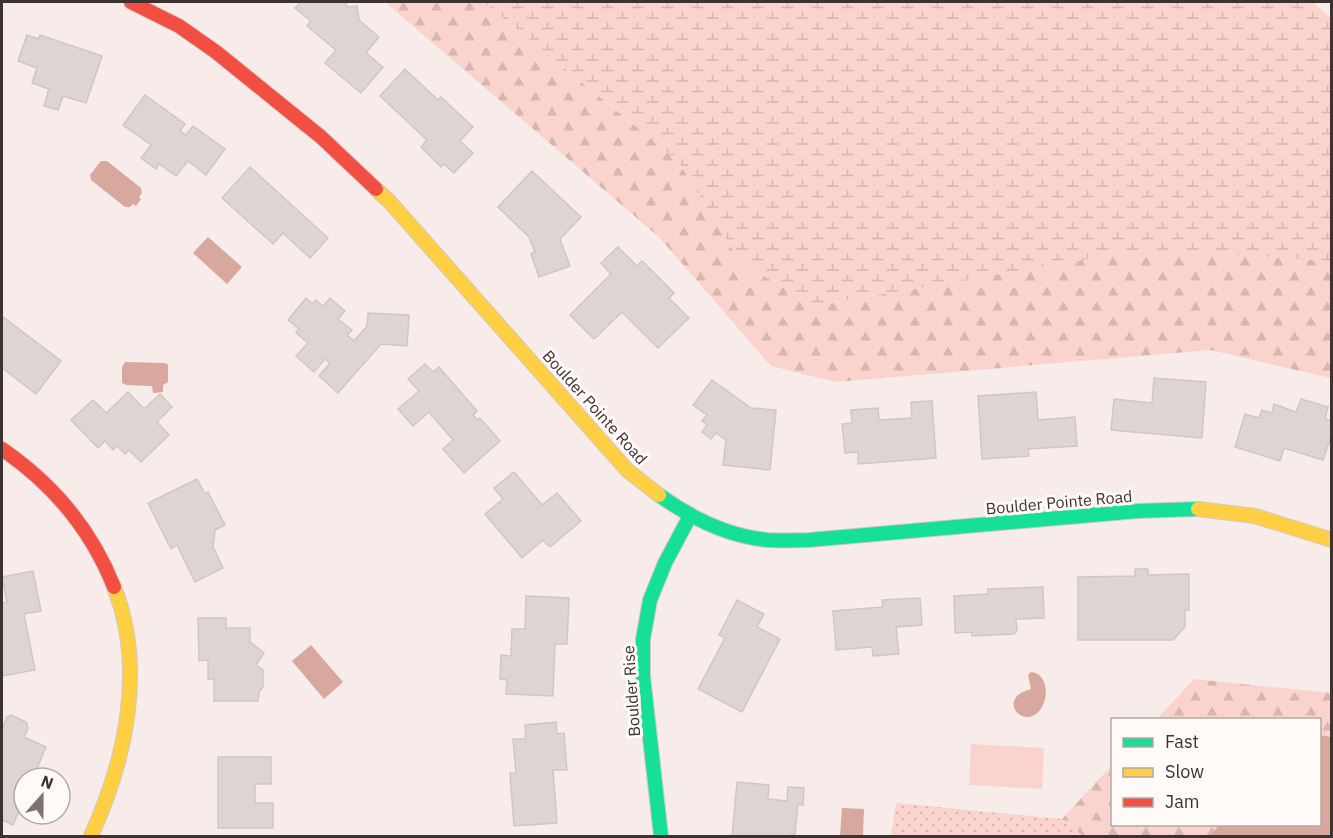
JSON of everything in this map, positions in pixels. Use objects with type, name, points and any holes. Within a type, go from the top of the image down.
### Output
[{"type":"street","name":"Boulder Pointe Road","points":[[131,2],[179,26],[216,51],[321,137],[389,201],[627,470],[666,502],[710,526],[759,539],[809,540],[1138,511],[1197,509],[1255,516],[1332,540]]},
{"type":"street","points":[[2,449],[50,486],[84,528],[108,573],[125,624],[129,675],[126,728],[112,778],[91,837]]},
{"type":"street","name":"Boulder Rise","points":[[661,837],[643,676],[643,639],[650,600],[665,563],[690,516]]},
{"type":"green space","points":[[385,2],[484,2],[678,161],[740,261],[813,306],[1147,249],[1330,261],[1332,263],[1331,378],[1210,350],[835,382],[771,366],[659,237]]},
{"type":"green space","points":[[484,2],[1313,2],[1331,18],[1331,263],[1329,261],[1147,249],[813,306],[740,261],[678,161]]},
{"type":"green space","points":[[1194,679],[1331,693],[1331,737],[1321,735],[1321,718],[1158,718]]},
{"type":"green space","points":[[971,744],[1044,748],[1042,789],[969,785]]},
{"type":"green space","points":[[1111,766],[1111,826],[1218,826],[1210,836],[1083,836],[1062,819]]},
{"type":"green space","points":[[896,803],[1062,819],[1083,836],[891,836]]},
{"type":"shaded area","points":[[101,161],[107,161],[141,188],[142,193],[139,197],[141,199],[136,206],[133,204],[125,207],[91,180],[90,175]]},
{"type":"shaded area","points":[[208,237],[242,267],[227,284],[193,253]]},
{"type":"shaded area","points":[[125,362],[168,365],[168,382],[163,385],[163,392],[153,393],[152,386],[122,383],[122,367]]},
{"type":"shaded area","points":[[311,645],[343,682],[324,699],[292,661]]},
{"type":"shaded area","points":[[1031,672],[1043,679],[1046,694],[1041,709],[1036,714],[1025,717],[1016,712],[1014,702],[1016,697],[1031,689],[1028,675]]},
{"type":"shaded area","points":[[1321,735],[1331,737],[1331,836],[1210,836],[1218,826],[1321,826]]},
{"type":"shaded area","points":[[842,808],[864,809],[863,836],[840,836]]},
{"type":"building","points":[[301,2],[346,2],[347,7],[357,6],[359,20],[379,37],[366,53],[383,67],[361,93],[325,63],[336,50],[307,26],[311,21],[295,8]]},
{"type":"building","points":[[27,35],[39,39],[40,35],[102,56],[86,103],[63,96],[58,110],[44,106],[49,89],[32,83],[37,68],[18,61]]},
{"type":"building","points":[[405,69],[438,100],[441,97],[473,127],[460,141],[473,153],[454,173],[444,164],[441,167],[421,147],[427,140],[380,96]]},
{"type":"building","points":[[145,95],[185,124],[180,131],[186,135],[193,126],[225,149],[206,175],[188,161],[176,176],[159,164],[156,169],[141,158],[151,145],[123,125]]},
{"type":"building","points":[[250,167],[328,238],[310,258],[283,233],[273,244],[222,198]]},
{"type":"building","points":[[532,171],[581,217],[560,239],[570,266],[539,277],[531,254],[535,252],[529,237],[498,207]]},
{"type":"building","points":[[618,247],[637,266],[642,261],[674,293],[669,298],[689,318],[658,348],[622,312],[594,339],[570,315],[611,274],[601,263]]},
{"type":"building","points":[[306,298],[313,304],[316,300],[323,306],[330,298],[345,311],[338,319],[352,330],[347,335],[354,341],[367,326],[368,313],[409,315],[407,346],[381,344],[338,393],[319,376],[330,363],[325,359],[314,372],[296,356],[308,343],[296,333],[299,329],[288,320]]},
{"type":"building","points":[[2,316],[61,361],[36,394],[2,368]]},
{"type":"building","points":[[425,364],[433,372],[439,367],[477,411],[473,415],[478,420],[480,418],[500,441],[464,473],[443,449],[453,440],[429,412],[413,426],[398,409],[419,391],[408,379]]},
{"type":"building","points":[[1154,378],[1206,382],[1202,438],[1111,430],[1114,399],[1152,403]]},
{"type":"building","points":[[712,380],[751,408],[776,410],[770,470],[723,465],[726,440],[716,433],[711,439],[702,432],[707,425],[702,421],[707,415],[693,405]]},
{"type":"building","points":[[128,392],[144,409],[160,394],[172,407],[157,422],[169,435],[141,462],[129,450],[125,454],[117,446],[113,450],[105,441],[98,448],[71,420],[93,400],[106,413]]},
{"type":"building","points":[[1036,392],[1038,420],[1075,417],[1077,446],[1028,449],[1029,456],[982,459],[978,396]]},
{"type":"building","points":[[1301,399],[1328,407],[1325,419],[1332,421],[1332,434],[1323,460],[1284,448],[1280,461],[1235,447],[1245,414],[1259,418],[1262,410],[1272,413],[1274,404],[1296,412]]},
{"type":"building","points":[[932,401],[936,458],[858,464],[858,452],[845,453],[842,424],[852,423],[851,410],[878,408],[879,420],[912,418],[911,402]]},
{"type":"building","points":[[514,472],[542,505],[557,493],[581,521],[550,547],[543,540],[522,558],[485,514],[503,499],[494,488]]},
{"type":"building","points":[[197,479],[205,494],[208,492],[225,525],[215,530],[213,547],[223,568],[195,582],[177,545],[171,549],[148,503]]},
{"type":"building","points":[[1135,569],[1148,569],[1148,575],[1189,574],[1189,610],[1185,610],[1185,627],[1173,640],[1078,640],[1078,577],[1135,576]]},
{"type":"building","points":[[33,571],[41,611],[24,614],[35,670],[2,676],[2,603],[7,602],[2,577]]},
{"type":"building","points":[[1043,587],[1044,618],[1016,619],[1017,630],[1014,634],[972,636],[972,632],[955,633],[954,596],[988,594],[988,589]]},
{"type":"building","points":[[526,596],[569,598],[567,644],[555,644],[553,696],[506,694],[507,680],[500,679],[501,655],[511,656],[512,629],[525,629]]},
{"type":"building","points":[[920,598],[922,625],[896,627],[899,654],[873,656],[872,647],[836,650],[833,611],[883,607],[882,600]]},
{"type":"building","points":[[737,600],[764,614],[757,627],[780,639],[742,712],[698,689],[725,638],[719,635]]},
{"type":"building","points":[[198,618],[226,618],[226,628],[250,628],[250,642],[264,653],[256,665],[263,670],[263,687],[259,692],[258,701],[214,701],[214,679],[208,679],[208,660],[199,661]]},
{"type":"building","points":[[11,715],[26,722],[28,728],[24,737],[46,747],[38,766],[12,766],[12,825],[2,820],[2,729],[7,717]]},
{"type":"building","points":[[556,722],[557,734],[564,733],[567,770],[553,770],[557,823],[514,826],[510,773],[516,773],[513,739],[526,739],[525,725]]},
{"type":"building","points":[[218,757],[271,757],[271,784],[255,784],[255,803],[273,803],[273,828],[218,828]]},
{"type":"building","points":[[737,782],[769,785],[768,799],[787,801],[788,787],[804,788],[803,805],[798,804],[795,834],[791,836],[732,836]]},
{"type":"traffic: fast","points":[[659,495],[710,525],[738,535],[772,540],[809,540],[1138,511],[1198,509]]},
{"type":"traffic: fast","points":[[661,836],[643,676],[643,639],[650,600],[665,563],[690,516]]},
{"type":"traffic: slow","points":[[376,189],[627,470],[659,495]]},
{"type":"traffic: slow","points":[[1198,509],[1255,516],[1332,540]]},
{"type":"traffic: slow","points":[[91,836],[114,776],[128,713],[129,649],[124,618],[114,587]]},
{"type":"traffic: jam","points":[[131,2],[179,26],[216,52],[321,137],[376,189]]},
{"type":"traffic: jam","points":[[2,449],[38,477],[68,509],[94,546],[114,587]]}]
